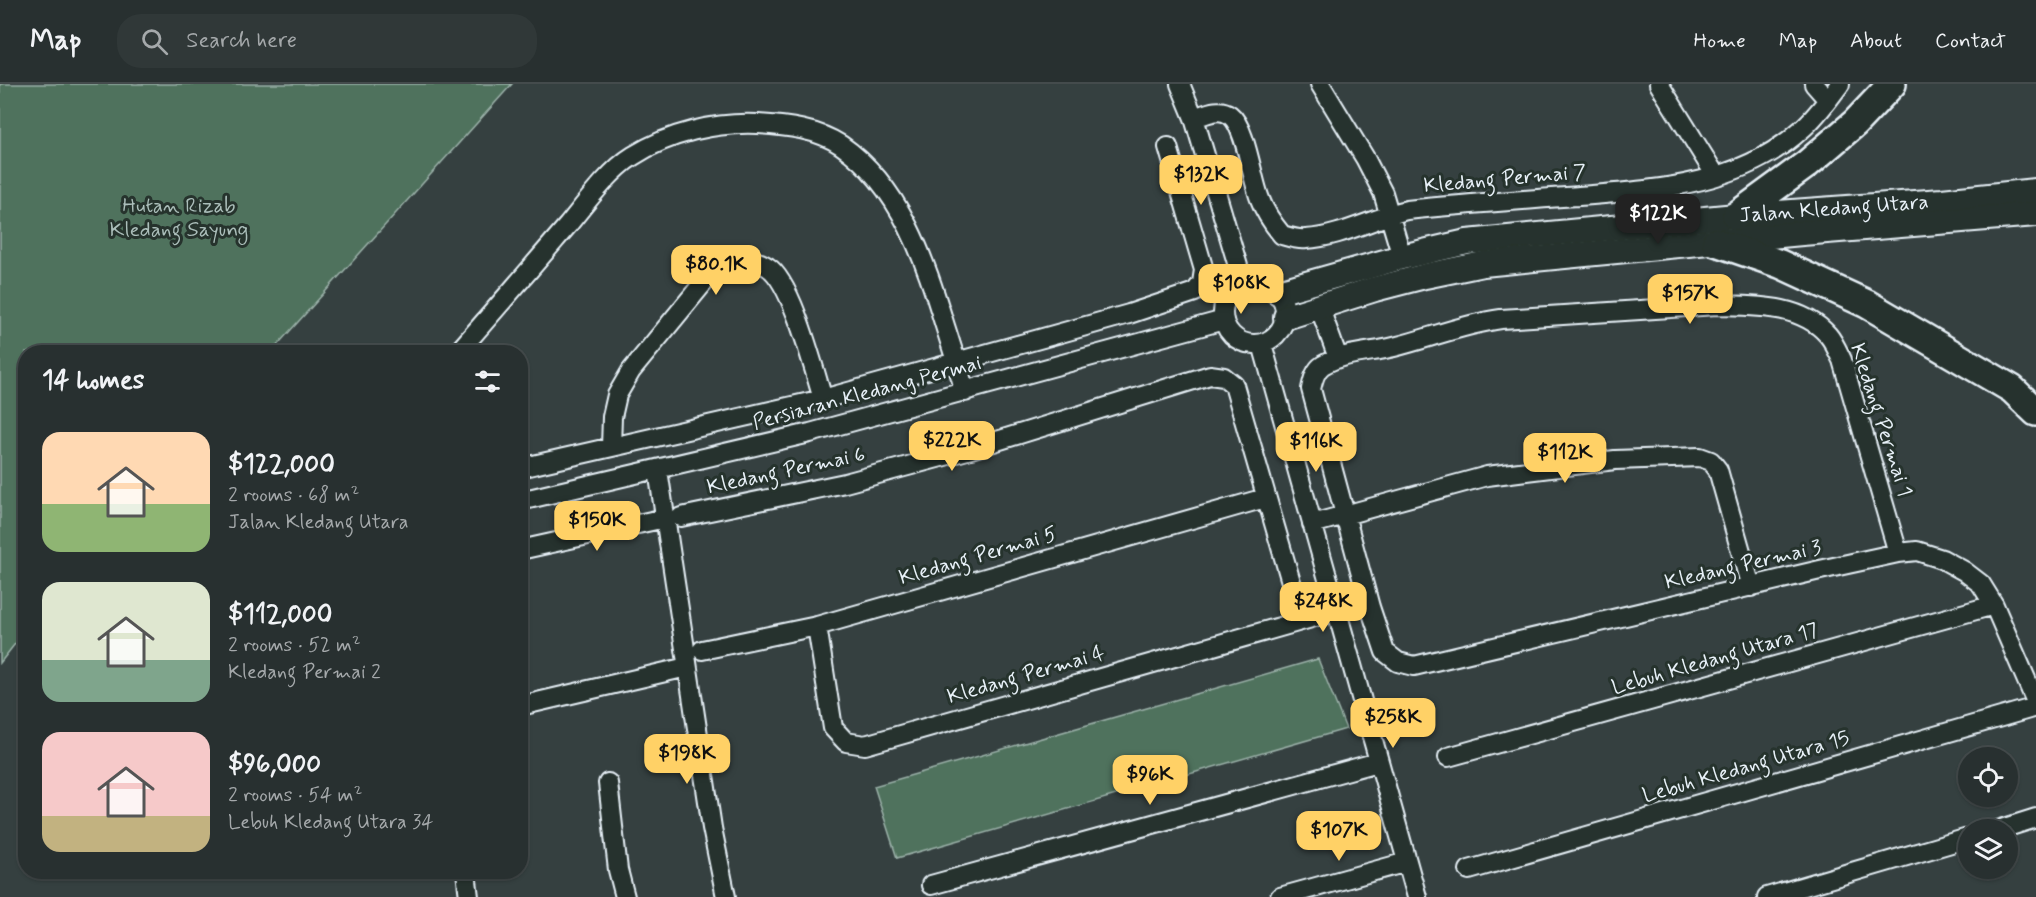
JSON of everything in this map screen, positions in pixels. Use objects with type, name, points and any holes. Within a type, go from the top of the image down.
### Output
[{"type":"highway","points":[[1736,216],[1807,164],[1855,123],[1892,84]]},
{"type":"highway","points":[[1716,242],[1780,264],[1866,304],[2012,389],[2036,412]]},
{"type":"main road","name":"Jalan Kledang Utara","points":[[1278,292],[1402,257],[1467,242],[1736,216],[1942,201],[2036,191]]},
{"type":"main road","name":"Jalan Kledang Utara","points":[[1286,317],[1425,276],[1483,264],[2036,214]]},
{"type":"street","points":[[1180,84],[1194,118],[1243,284]]},
{"type":"street","points":[[1320,84],[1383,192],[1402,257]]},
{"type":"street","points":[[1659,84],[1716,176]]},
{"type":"street","points":[[1814,84],[1828,100]]},
{"type":"street","name":"Kledang Permai 7","points":[[1194,118],[1218,111],[1230,115],[1240,127],[1259,199],[1270,221],[1282,236],[1304,240],[1331,235],[1390,214],[1439,207],[1654,190],[1716,176],[1747,165],[1800,131],[1840,84]]},
{"type":"street","points":[[464,345],[603,183],[631,157],[657,144],[703,128],[746,123],[794,126],[840,144],[871,170],[894,203],[915,239],[932,284],[965,392]]},
{"type":"street","points":[[528,466],[823,399],[1129,314],[1195,292],[1202,283],[1204,270],[1168,147]]},
{"type":"street","points":[[611,447],[612,417],[618,394],[631,371],[709,276],[725,265],[739,260],[753,261],[770,267],[783,285],[797,318],[823,399]]},
{"type":"street","points":[[1262,282],[1278,292],[1283,299],[1286,317],[1278,334],[1262,344],[1245,343],[1238,340],[1226,328],[1223,311],[1229,294],[1243,284],[1262,282]]},
{"type":"street","name":"Kledang Permai 1","points":[[1338,358],[1398,346],[1466,325],[1501,319],[1717,305],[1784,310],[1812,321],[1829,336],[1842,360],[1898,553]]},
{"type":"street","points":[[1319,306],[1338,358],[1320,366],[1313,377],[1311,388],[1346,514]]},
{"type":"street","name":"Persiaran Kledang Permai","points":[[528,499],[810,433],[1224,320]]},
{"type":"street","points":[[1262,344],[1417,897]]},
{"type":"street","name":"Kledang Permai 6","points":[[528,548],[845,483],[971,449],[1210,375],[1224,377],[1234,385],[1266,498]]},
{"type":"street","points":[[1312,524],[1487,476],[1615,460],[1700,457],[1711,461],[1718,470],[1751,587]]},
{"type":"street","points":[[658,470],[673,518],[687,667],[712,828],[726,897]]},
{"type":"street","points":[[1266,498],[1302,620]]},
{"type":"street","name":"Kledang Permai 5","points":[[702,650],[817,626],[1266,498]]},
{"type":"street","name":"Kledang Permai 3","points":[[1346,514],[1370,608],[1385,652],[1398,662],[1414,666],[1898,553],[1917,551],[1949,563],[1981,584],[1994,605],[2036,702]]},
{"type":"street","name":"Lebuh Kledang Utara 17","points":[[1448,757],[1994,605]]},
{"type":"street","name":"Kledang Permai 4","points":[[817,626],[833,728],[846,742],[866,745],[1336,611]]},
{"type":"street","points":[[528,704],[687,667]]},
{"type":"street","name":"Lebuh Kledang Utara 15","points":[[1469,870],[2036,707]]},
{"type":"street","points":[[931,885],[1378,762]]},
{"type":"street","points":[[608,783],[618,870],[625,897]]},
{"type":"street","points":[[2018,824],[2036,818]]},
{"type":"street","points":[[1767,897],[1958,841]]},
{"type":"street","points":[[1280,897],[1407,862]]},
{"type":"street","points":[[467,879],[469,897]]},
{"type":"green space","name":"Hutan Rizab Kledang Sayung","points":[[0,84],[512,84],[277,345],[18,345],[18,640],[0,663]]},
{"type":"green space","points":[[1318,659],[1346,729],[897,858],[874,786]]}]
